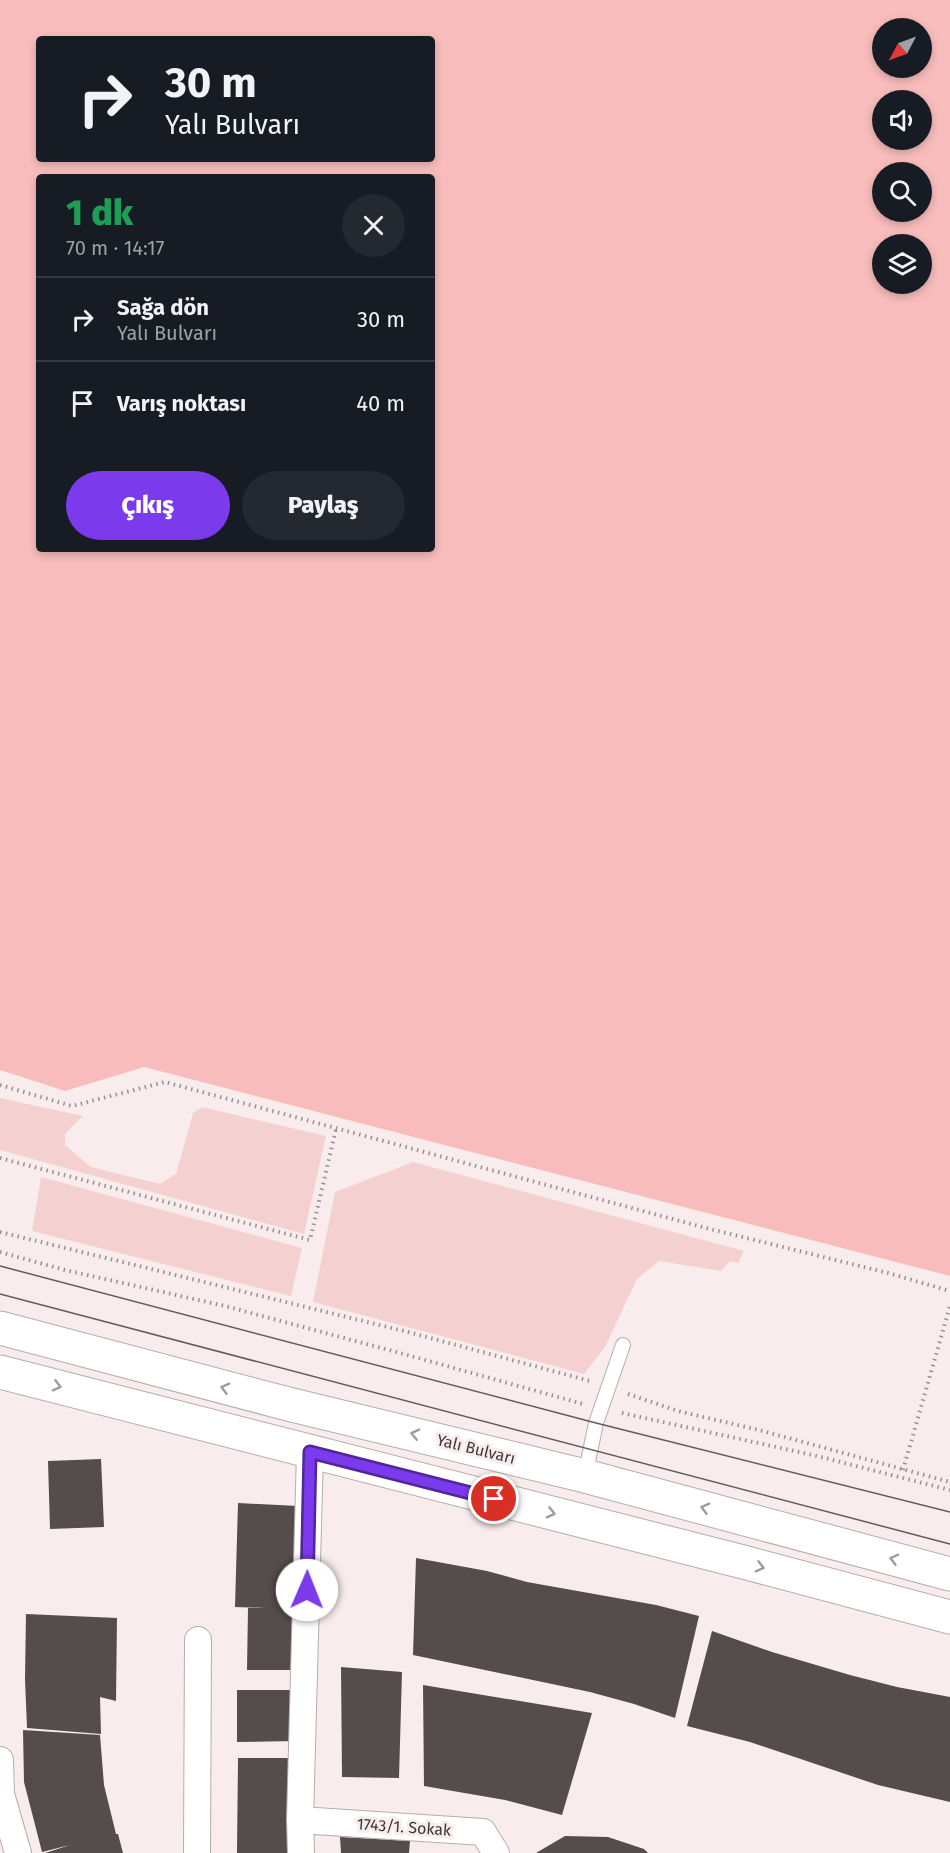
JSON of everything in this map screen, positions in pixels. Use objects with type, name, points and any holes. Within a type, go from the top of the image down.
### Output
[{"type":"main road","name":"Yalı Bulvarı","points":[[0,1328],[288,1404],[585,1476],[950,1574]]},
{"type":"main road","points":[[0,1372],[950,1617]]},
{"type":"street","points":[[301,1853],[310,1452]]},
{"type":"street","points":[[197,1853],[198,1640]]},
{"type":"street","points":[[0,1760],[1,1794],[18,1853]]},
{"type":"street","name":"1743/1. Sokak","points":[[300,1821],[483,1832],[496,1853]]},
{"type":"lane","points":[[585,1476],[601,1408],[623,1345]]},
{"type":"path","points":[[0,1085],[72,1106],[165,1082],[706,1228],[888,1273],[950,1291]]},
{"type":"path","points":[[0,1158],[310,1240],[336,1129]]},
{"type":"path","points":[[0,1232],[408,1332],[609,1388],[678,1411],[759,1430],[950,1482]]},
{"type":"path","points":[[0,1252],[65,1270],[225,1306],[601,1408],[818,1456],[950,1490]]},
{"type":"path","points":[[903,1470],[950,1306]]},
{"type":"shaded area","points":[[0,0],[950,0],[950,1276],[144,1067],[65,1091],[0,1070]]},
{"type":"shaded area","points":[[0,1098],[83,1116],[65,1134],[65,1145],[91,1167],[160,1184],[176,1174],[193,1113],[202,1107],[326,1136],[304,1234],[0,1150]]},
{"type":"shaded area","points":[[413,1162],[744,1251],[738,1263],[730,1261],[721,1271],[659,1261],[637,1279],[605,1347],[584,1374],[313,1302],[335,1192]]},
{"type":"shaded area","points":[[41,1177],[302,1248],[291,1296],[32,1231]]},
{"type":"building","points":[[101,1459],[104,1527],[50,1529],[48,1461]]},
{"type":"building","points":[[238,1503],[298,1506],[294,1670],[247,1670],[248,1608],[266,1608],[235,1607]]},
{"type":"building","points":[[416,1558],[487,1571],[527,1582],[656,1605],[699,1616],[675,1718],[590,1692],[413,1655]]},
{"type":"building","points":[[26,1614],[117,1618],[116,1701],[100,1697],[101,1734],[27,1728]]},
{"type":"building","points":[[712,1631],[850,1675],[950,1697],[950,1802],[878,1785],[750,1742],[687,1726]]},
{"type":"building","points":[[341,1667],[402,1672],[399,1778],[342,1777]]},
{"type":"building","points":[[423,1685],[592,1713],[562,1815],[505,1800],[424,1786]]},
{"type":"building","points":[[237,1690],[295,1690],[296,1741],[237,1742]]},
{"type":"building","points":[[23,1730],[100,1735],[104,1785],[123,1853],[45,1853],[70,1845],[42,1852],[24,1782]]},
{"type":"building","points":[[238,1758],[295,1758],[295,1853],[237,1853]]},
{"type":"building","points":[[565,1836],[608,1837],[644,1849],[648,1853],[536,1853]]},
{"type":"building","points":[[340,1837],[410,1841],[409,1853],[341,1853]]},
{"type":"tram line","points":[[0,1266],[596,1423],[950,1512]]},
{"type":"tram line","points":[[0,1294],[950,1544]]},
{"type":"route","points":[[307,1590],[310,1452],[494,1499]]}]
